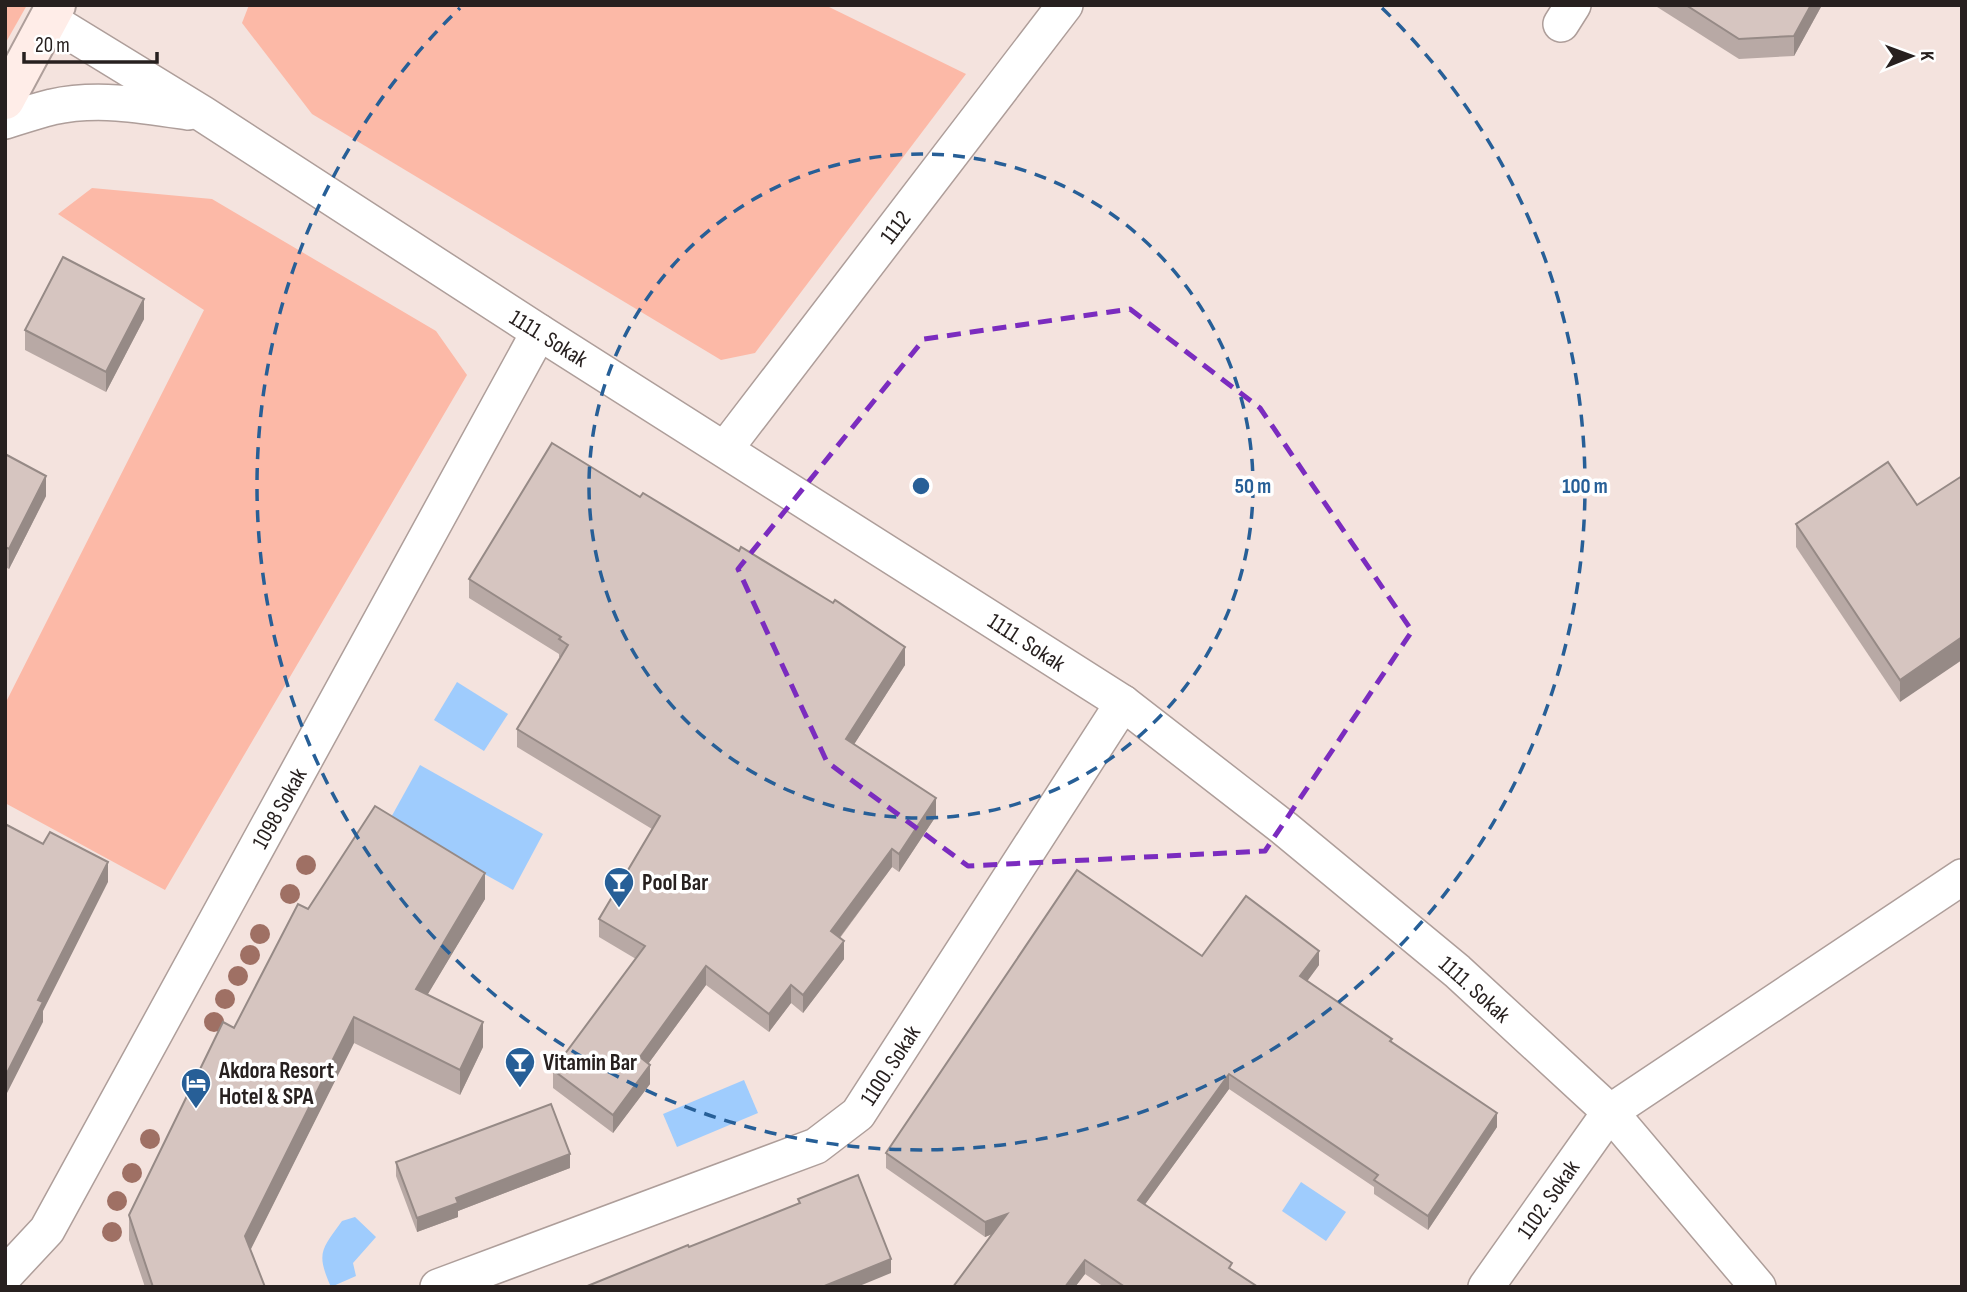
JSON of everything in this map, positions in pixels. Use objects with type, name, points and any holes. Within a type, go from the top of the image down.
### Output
[{"type":"main road","points":[[5,100],[52,12]]},
{"type":"street","name":"1112","points":[[725,449],[1065,5]]},
{"type":"street","name":"1111. Sokak","points":[[52,12],[84,43],[203,114],[539,332],[1123,703],[1284,828],[1457,971],[1610,1112],[1758,1287]]},
{"type":"street","name":"1111. Sokak","points":[[5,121],[54,107],[101,102],[146,105],[203,114]]},
{"type":"street","name":"1098 Sokak","points":[[5,1275],[47,1230],[539,332]]},
{"type":"street","name":"1100. Sokak","points":[[439,1287],[816,1146],[859,1114],[1123,703]]},
{"type":"street","points":[[1610,1112],[1962,877]]},
{"type":"street","name":"1102. Sokak","points":[[1486,1287],[1610,1112]]},
{"type":"highlighted area","points":[[1130,309],[1260,408],[1412,631],[1265,851],[968,866],[827,762],[738,569],[924,339]]},
{"type":"shaded area","points":[[5,5],[27,5],[5,44]]},
{"type":"shaded area","points":[[249,5],[825,5],[966,74],[755,353],[721,360],[312,114],[242,23]]},
{"type":"shaded area","points":[[92,188],[212,199],[436,331],[467,375],[165,890],[5,803],[5,704],[204,310],[58,214]]},
{"type":"water","points":[[457,682],[508,714],[484,751],[434,720]]},
{"type":"water","points":[[420,765],[543,834],[513,890],[389,821]]},
{"type":"water","points":[[744,1080],[758,1113],[677,1147],[663,1114]]},
{"type":"water","points":[[1301,1182],[1346,1212],[1326,1241],[1282,1211]]},
{"type":"water","points":[[355,1217],[376,1237],[353,1263],[356,1276],[331,1287],[323,1266],[325,1246],[342,1221]]},
{"type":"building","points":[[1686,5],[1811,5],[1794,36],[1739,39]]},
{"type":"building","points":[[63,257],[144,299],[106,372],[25,330]]},
{"type":"building","points":[[552,443],[640,497],[643,493],[739,551],[741,547],[833,603],[835,600],[905,647],[846,739],[936,798],[899,854],[892,849],[831,931],[844,941],[803,995],[791,985],[769,1014],[706,966],[640,1057],[650,1065],[613,1115],[553,1070],[645,946],[599,919],[660,816],[517,729],[568,645],[559,639],[561,637],[469,579]]},
{"type":"building","points":[[5,454],[46,476],[9,549],[5,547]]},
{"type":"building","points":[[1888,462],[1917,505],[1962,476],[1962,637],[1900,680],[1796,524]]},
{"type":"building","points":[[375,806],[485,873],[416,989],[483,1022],[460,1070],[354,1017],[245,1236],[265,1287],[153,1287],[129,1215],[223,1022],[234,1028],[298,904],[308,909]]},
{"type":"building","points":[[5,824],[43,844],[50,832],[108,862],[38,1000],[43,1002],[5,1077]]},
{"type":"building","points":[[1077,870],[1202,956],[1246,896],[1319,951],[1300,976],[1497,1113],[1428,1216],[1374,1180],[1378,1175],[1229,1074],[1138,1200],[1232,1263],[1229,1268],[1258,1287],[1125,1287],[1085,1260],[1065,1287],[953,1287],[1007,1214],[985,1222],[886,1153]]},
{"type":"building","points":[[551,1104],[570,1154],[456,1198],[458,1203],[417,1218],[396,1162]]},
{"type":"building","points":[[858,1175],[891,1259],[822,1287],[585,1287],[800,1203],[798,1199]]},
{"type":"place","name":"Pool Bar","points":[[619,909]]},
{"type":"place","name":"Vitamin Bar","points":[[520,1089]]},
{"type":"place","name":"Akdora Resort Hotel & SPA","points":[[196,1110]]}]
